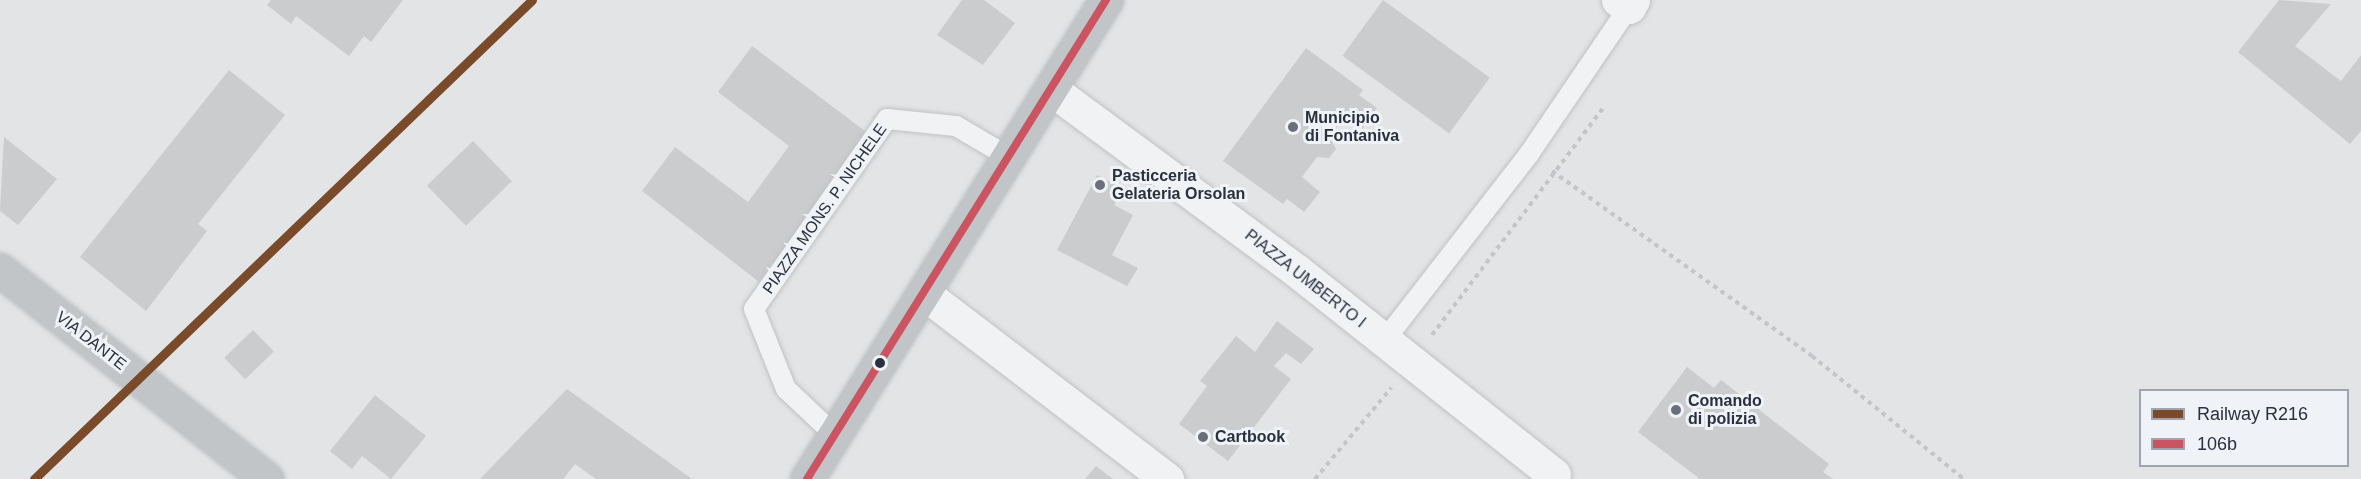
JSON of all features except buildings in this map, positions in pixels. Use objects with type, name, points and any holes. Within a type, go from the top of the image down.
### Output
[{"type":"main road","points":[[807,479],[925,294],[1106,0]]},
{"type":"main road","name":"VIA DANTE","points":[[0,270],[267,479]]},
{"type":"street","name":"PIAZZA UMBERTO I","points":[[1051,89],[1384,341],[1554,475]]},
{"type":"street","points":[[925,294],[1167,479]]},
{"type":"lane","points":[[1384,341],[1529,154],[1627,2]]},
{"type":"lane","name":"PIAZZA MONS. P. NICHELE","points":[[835,435],[786,389],[754,309],[887,120],[956,126],[1009,157]]},
{"type":"path","points":[[1315,479],[1412,363],[1603,108]]},
{"type":"path","points":[[1529,154],[1812,356],[1964,479]]},
{"type":"rail line","name":"R216","points":[[34,479],[532,0]]},
{"type":"transit line","name":"106b","points":[[807,479],[1106,0]]},
{"type":"place","name":"Municipio di Fontaniva","points":[[1293,127]]},
{"type":"place","name":"Pasticceria Gelateria Orsolan","points":[[1100,185]]},
{"type":"place","name":"Comando di polizia","points":[[1676,410]]},
{"type":"place","name":"Cartbook","points":[[1203,437]]}]
